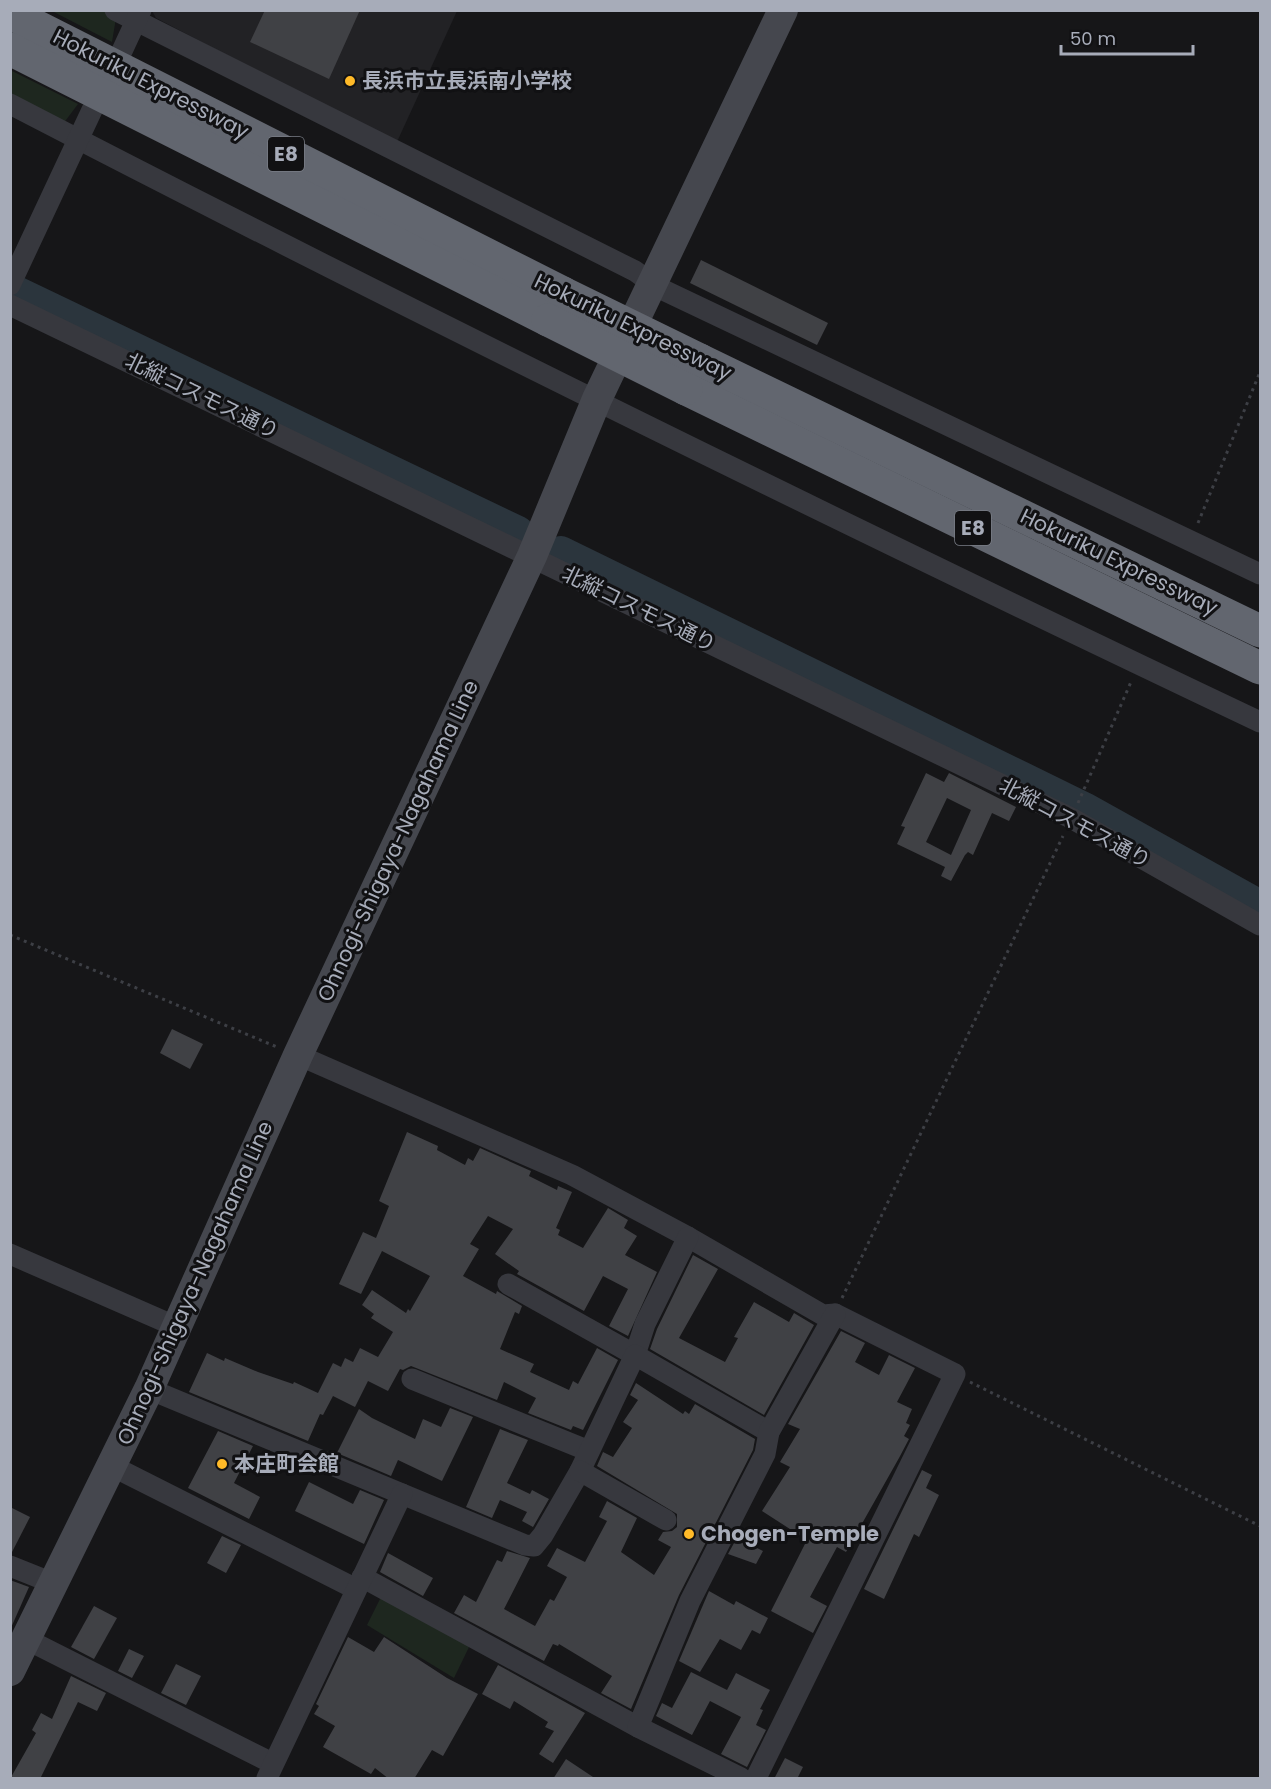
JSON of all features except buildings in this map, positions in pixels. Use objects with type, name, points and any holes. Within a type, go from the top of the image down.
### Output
[{"type":"highway","name":"Hokuriku Expressway","points":[[10,13],[555,307]]},
{"type":"highway","name":"Hokuriku Expressway","points":[[10,49],[693,374],[1260,668]]},
{"type":"highway","name":"Hokuriku Expressway","points":[[693,374],[1260,631]]},
{"type":"main road","name":"Ohnogi-Shigaya-Nagahama Line","points":[[10,1671],[55,1584],[149,1389],[298,1055],[532,556],[597,399],[783,10]]},
{"type":"street","points":[[115,10],[138,16],[635,271],[652,284],[1260,574]]},
{"type":"street","points":[[122,51],[138,16]]},
{"type":"street","points":[[10,104],[966,583],[1260,722]]},
{"type":"street","points":[[11,284],[92,110]]},
{"type":"street","name":"北縦コスモス通り","points":[[10,305],[1071,818],[1260,925]]},
{"type":"street","points":[[298,1055],[572,1175],[688,1237],[823,1315],[835,1314],[955,1374],[756,1779]]},
{"type":"street","points":[[149,1389],[525,1545],[534,1546],[580,1471],[635,1355],[645,1324],[688,1237]]},
{"type":"street","points":[[10,1254],[177,1327]]},
{"type":"street","points":[[508,1284],[770,1432]]},
{"type":"street","points":[[638,1727],[690,1601],[765,1454],[770,1432],[835,1314]]},
{"type":"street","points":[[412,1378],[589,1450]]},
{"type":"street","points":[[112,1466],[359,1583],[741,1779]]},
{"type":"street","points":[[580,1471],[666,1520]]},
{"type":"street","points":[[26,1639],[270,1771],[402,1494]]},
{"type":"street","points":[[10,1566],[55,1584]]},
{"type":"path","points":[[1190,540],[1260,372]]},
{"type":"path","points":[[1081,796],[1139,664]]},
{"type":"path","points":[[835,1314],[921,1139],[1071,818]]},
{"type":"path","points":[[10,935],[298,1055]]},
{"type":"path","points":[[955,1374],[1260,1526]]},
{"type":"shaded area","points":[[52,11],[103,11],[116,18],[112,42]]},
{"type":"shaded area","name":"長浜市立長浜南小学校","points":[[152,11],[457,11],[396,144],[156,18]]},
{"type":"shaded area","points":[[10,70],[78,104],[63,124],[11,97]]},
{"type":"shaded area","points":[[381,1597],[470,1645],[454,1678],[367,1625]]},
{"type":"waterway","points":[[10,289],[518,532]]},
{"type":"waterway","points":[[561,552],[1084,808],[1260,906]]},
{"type":"place","name":"長浜市立長浜南小学校","points":[[350,81]]},
{"type":"place","name":"本庄町会館","points":[[222,1464]]},
{"type":"place","name":"Chogen-Temple","points":[[689,1534]]}]
